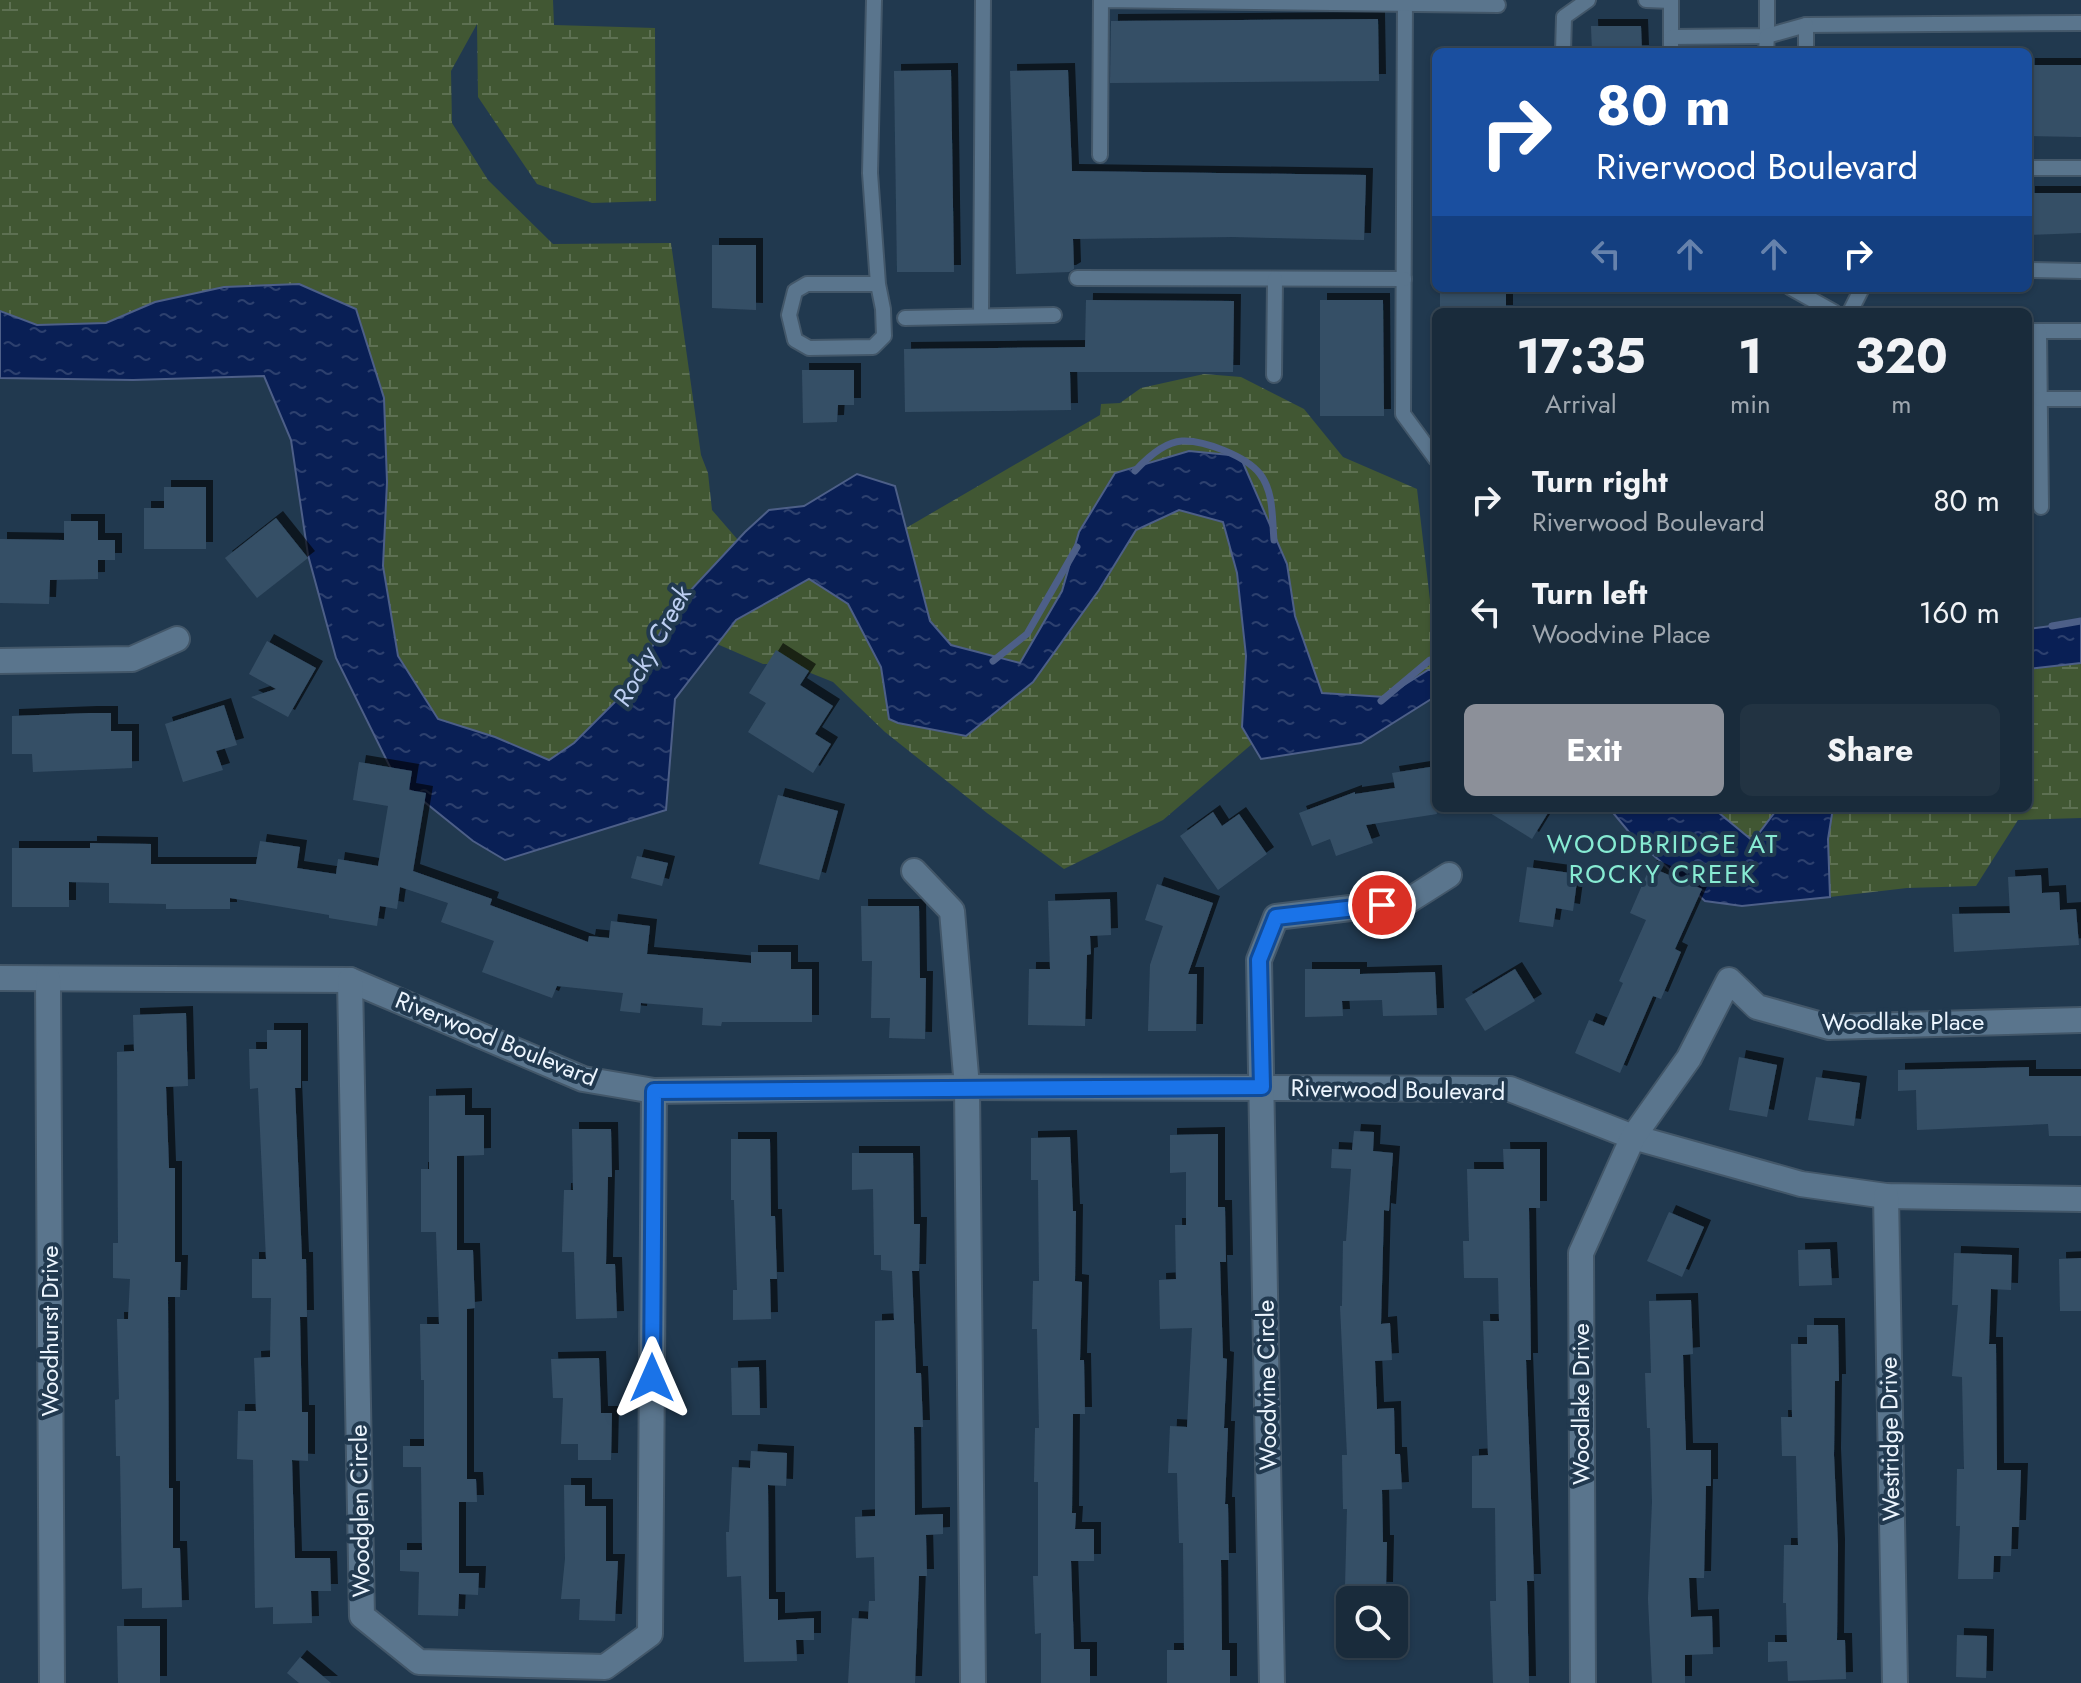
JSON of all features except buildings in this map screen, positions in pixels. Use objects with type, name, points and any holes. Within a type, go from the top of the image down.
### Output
[{"type":"street","points":[[0,661],[132,659],[177,639]]},
{"type":"street","points":[[914,871],[952,911],[967,1087],[973,1683]]},
{"type":"street","name":"Woodvine Circle","points":[[1272,1683],[1259,960],[1276,917],[1408,901],[1449,875]]},
{"type":"street","name":"Riverwood Boulevard","points":[[0,978],[350,980],[583,1079],[654,1091],[967,1087],[1510,1089],[1633,1137],[1801,1184],[1886,1196],[2081,1199]]},
{"type":"street","name":"Woodhurst Drive","points":[[48,979],[52,1683]]},
{"type":"street","name":"Woodglen Circle","points":[[350,980],[362,1616],[419,1662],[605,1667],[650,1634],[654,1091]]},
{"type":"street","name":"Woodlake Place","points":[[1633,1137],[1689,1058],[1729,980],[1757,1007],[1829,1027],[2081,1020]]},
{"type":"street","name":"Woodlake Drive","points":[[1583,1683],[1581,1253],[1633,1137]]},
{"type":"street","name":"Westridge Drive","points":[[1886,1196],[1895,1683]]},
{"type":"lane","points":[[874,0],[870,173],[884,336],[873,347],[809,348],[795,340],[789,315],[795,291],[807,284],[878,284]]},
{"type":"lane","points":[[981,316],[983,0]]},
{"type":"lane","points":[[1100,155],[1101,0],[1498,5]]},
{"type":"lane","points":[[1563,48],[1564,17],[1588,0]]},
{"type":"lane","points":[[1646,0],[1671,1],[1672,44],[1767,36],[1806,25],[2081,23]]},
{"type":"lane","points":[[1766,48],[1767,0]]},
{"type":"lane","points":[[1405,2],[1403,414],[1432,454]]},
{"type":"lane","points":[[1806,25],[1806,48]]},
{"type":"lane","points":[[2032,168],[2081,168]]},
{"type":"lane","points":[[2032,270],[2081,271]]},
{"type":"lane","points":[[1077,278],[1404,279]]},
{"type":"lane","points":[[1274,375],[1275,279]]},
{"type":"lane","points":[[1798,292],[1827,308]]},
{"type":"lane","points":[[905,318],[1054,315]]},
{"type":"lane","points":[[2041,507],[2040,399],[2034,331],[2081,331]]},
{"type":"lane","points":[[2040,399],[2081,399]]},
{"type":"green space","points":[[0,0],[553,0],[554,25],[655,28],[656,201],[592,203],[537,184],[478,97],[477,24],[451,71],[452,123],[488,180],[553,244],[671,243],[701,455],[708,473],[712,510],[738,540],[675,607],[628,689],[574,743],[549,760],[495,737],[438,719],[398,656],[383,566],[387,482],[384,398],[299,284],[224,287],[155,302],[106,323],[37,325],[0,311]]},
{"type":"green space","points":[[1204,374],[1241,377],[1304,409],[1343,457],[1417,489],[1432,600],[1432,670],[1385,697],[1322,693],[1295,616],[1287,564],[1240,456],[1079,532],[1062,591],[1020,663],[951,645],[930,620],[906,528],[1100,415],[1101,404],[1120,403],[1141,388]]},
{"type":"green space","points":[[1179,510],[1223,521],[1237,573],[1246,656],[1242,727],[1252,744],[1163,820],[1064,869],[885,732],[833,682],[788,664],[763,664],[717,644],[736,620],[810,579],[848,604],[881,667],[889,719],[1033,682],[1100,590],[1136,530]]},
{"type":"green space","points":[[2081,663],[2081,818],[2018,820],[1976,886],[1907,888],[1830,897],[1828,839],[1832,812],[2032,812],[2032,669]]},
{"type":"green space","points":[[1718,812],[1775,812],[1753,841]]},
{"type":"water","points":[[299,284],[356,309],[384,398],[387,482],[383,566],[398,656],[438,719],[495,737],[549,760],[574,743],[628,689],[675,607],[745,532],[769,510],[804,506],[857,474],[895,486],[930,621],[951,645],[1020,663],[1062,591],[1079,532],[1115,473],[1189,451],[1240,456],[1287,564],[1295,616],[1322,693],[1385,697],[1432,670],[1432,699],[1361,743],[1261,759],[1242,727],[1246,656],[1237,573],[1223,522],[1179,510],[1136,530],[1099,590],[1033,682],[966,736],[889,719],[881,667],[848,604],[809,579],[736,620],[675,699],[666,810],[505,860],[473,841],[396,779],[336,658],[308,555],[291,440],[264,376],[133,380],[0,378],[0,311],[37,325],[106,323],[155,302],[224,287]]},
{"type":"water","points":[[2081,622],[2081,663],[2032,669],[2032,628]]},
{"type":"water","points":[[1612,812],[1718,812],[1753,841],[1775,812],[1832,812],[1828,839],[1830,897],[1742,906],[1705,901],[1634,838]]},
{"type":"waterway","name":"Rocky Creek","points":[[1135,471],[1150,456],[1175,442],[1202,443],[1235,455],[1254,467],[1265,481],[1272,506],[1274,540]]},
{"type":"waterway","name":"Rocky Creek","points":[[993,661],[1027,634],[1077,547]]},
{"type":"waterway","name":"Rocky Creek","points":[[2052,626],[2081,621]]},
{"type":"waterway","name":"Rocky Creek","points":[[1381,701],[1432,660]]},
{"type":"district","name":"WOODBRIDGE AT ROCKY CREEK","points":[[1663,859]]},
{"type":"route","points":[[652,1378],[654,1091],[1262,1087],[1259,960],[1276,917],[1382,905]]}]
